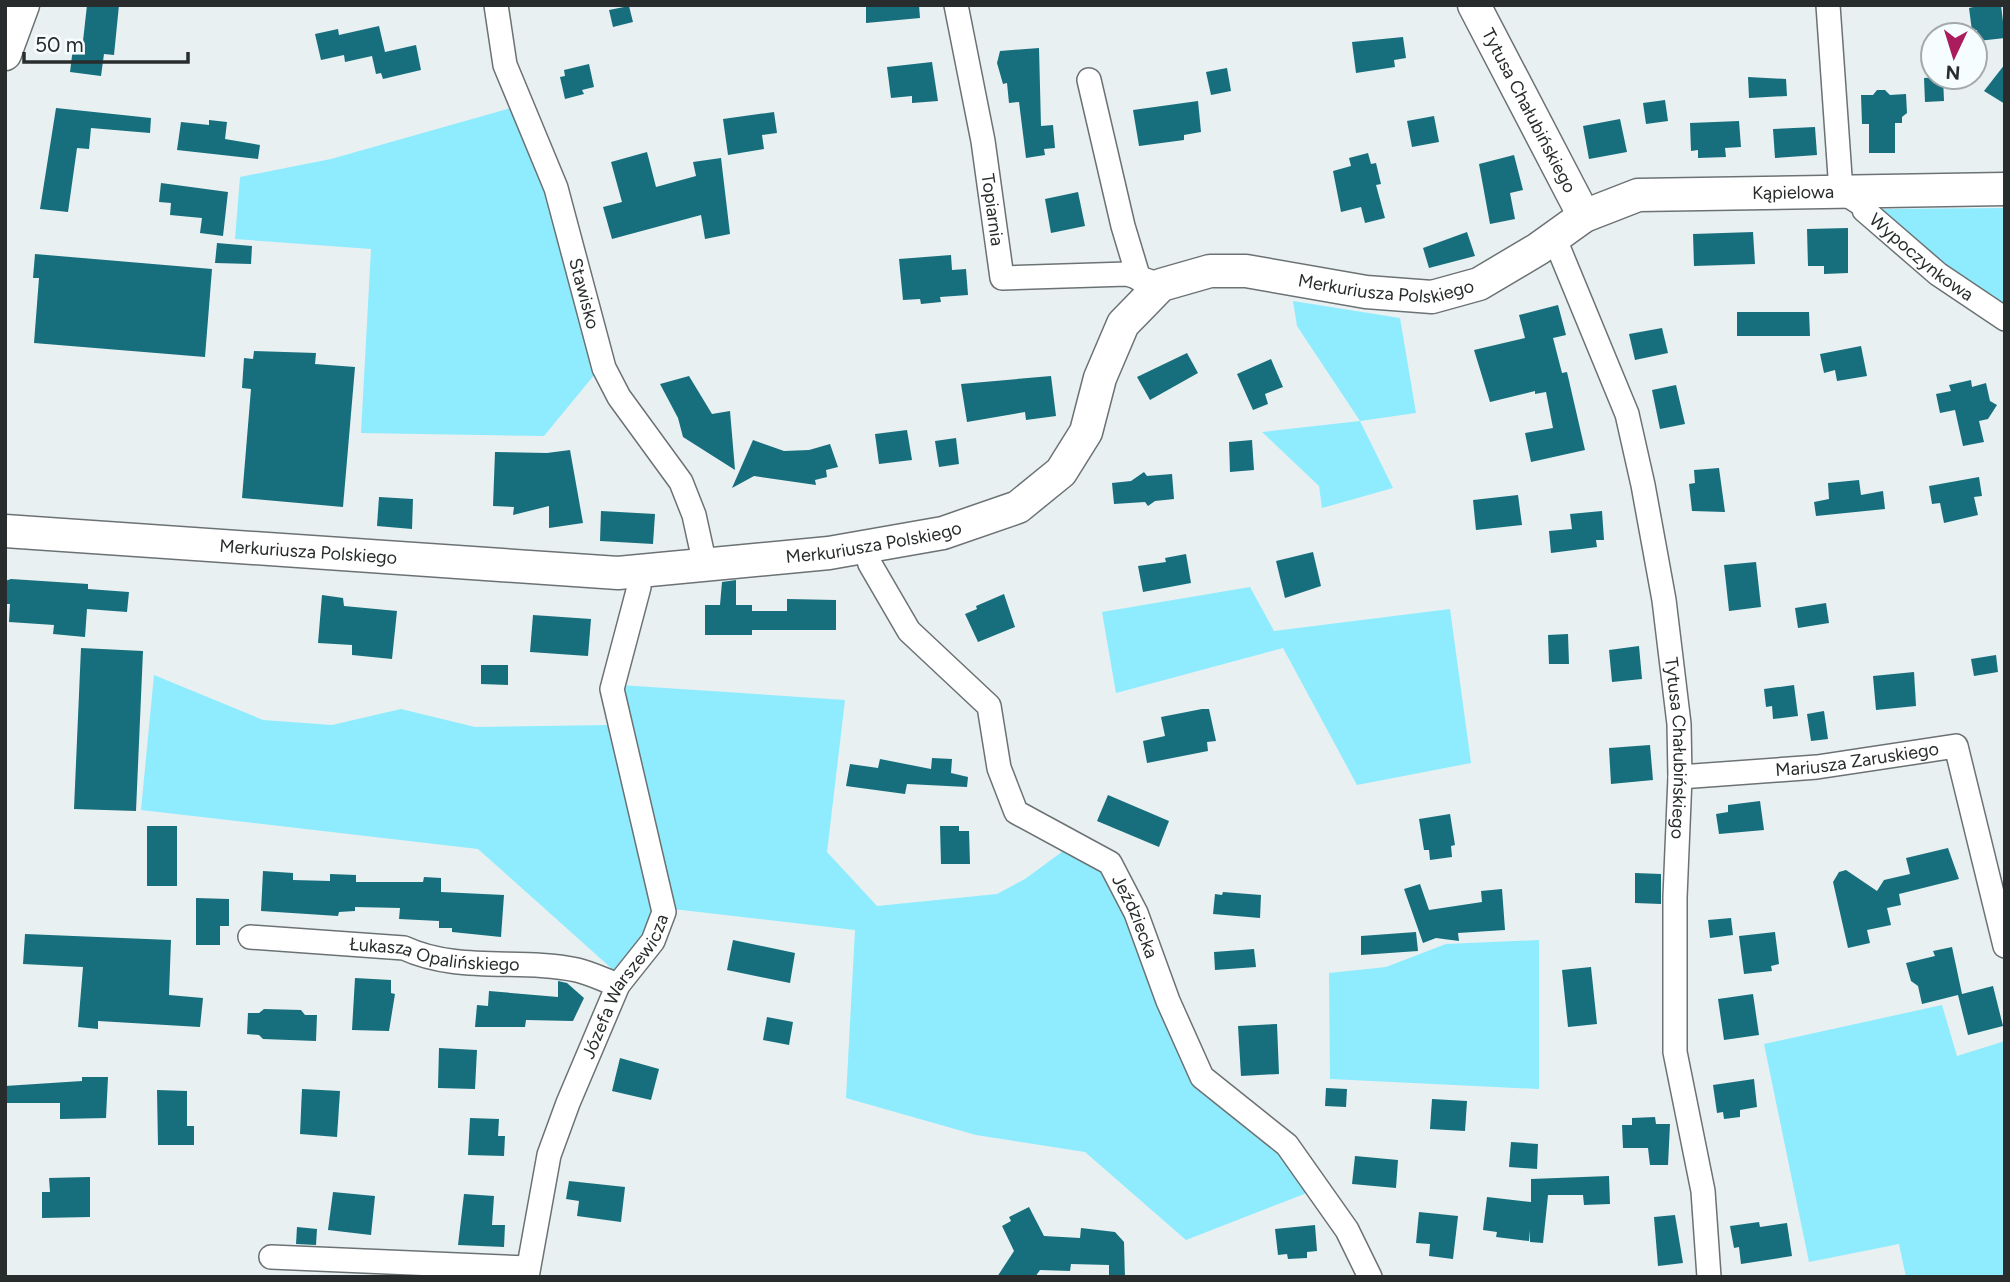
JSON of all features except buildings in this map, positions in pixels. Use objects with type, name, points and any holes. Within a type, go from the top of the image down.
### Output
[{"type":"street","points":[[5,54],[23,5]]},
{"type":"street","name":"Stawisko","points":[[496,5],[505,65],[556,188],[604,368],[619,397],[681,482],[694,515],[705,565]]},
{"type":"street","name":"Topiarnia","points":[[956,5],[982,141],[1002,278],[1128,274],[1150,282]]},
{"type":"street","name":"Tytusa Chałubińskiego","points":[[1474,5],[1584,216]]},
{"type":"street","points":[[1828,5],[1842,191]]},
{"type":"street","points":[[1089,80],[1123,226],[1150,282]]},
{"type":"street","name":"Kąpielowa","points":[[1584,216],[1638,195],[2005,189]]},
{"type":"street","name":"Wypoczynkowa","points":[[1842,191],[1863,205],[1864,210],[1938,274],[2005,319]]},
{"type":"street","name":"Merkuriusza Polskiego","points":[[5,531],[618,573],[829,553],[943,533],[1018,507],[1061,472],[1086,432],[1100,378],[1123,324],[1150,282],[1210,271],[1246,271],[1366,292],[1432,297],[1479,284],[1584,216]]},
{"type":"street","name":"Tytusa Chałubińskiego","points":[[1553,237],[1627,414],[1643,485],[1664,604],[1679,724],[1681,777],[1675,897],[1675,1052],[1703,1191],[1709,1277]]},
{"type":"street","name":"Jeździecka","points":[[865,547],[870,564],[909,631],[989,706],[999,768],[1016,812],[1110,863],[1136,913],[1168,1001],[1202,1077],[1287,1145],[1347,1230],[1370,1277]]},
{"type":"street","name":"Józefa Warszewicza","points":[[527,1272],[550,1156],[618,985],[653,941],[664,912],[612,689],[639,587],[640,571]]},
{"type":"street","name":"Mariusza Zaruskiego","points":[[1681,777],[1818,767],[1955,746],[2005,946]]},
{"type":"street","name":"Łukasza Opalińskiego","points":[[250,937],[404,948],[424,957],[463,963],[577,970],[618,985]]},
{"type":"street","points":[[271,1257],[527,1272]]},
{"type":"shaded area","points":[[514,107],[532,143],[595,374],[544,436],[361,433],[371,249],[235,239],[240,177],[331,159]]},
{"type":"shaded area","points":[[2005,208],[2005,311],[1935,264],[1878,209]]},
{"type":"shaded area","points":[[1293,301],[1400,318],[1416,413],[1360,421],[1297,326]]},
{"type":"shaded area","points":[[1360,421],[1393,488],[1322,508],[1319,486],[1262,432]]},
{"type":"shaded area","points":[[1250,587],[1274,631],[1450,609],[1471,763],[1357,785],[1283,648],[1116,693],[1102,612]]},
{"type":"shaded area","points":[[154,675],[263,720],[332,725],[401,709],[475,727],[610,725],[654,915],[650,931],[620,976],[478,849],[141,810]]},
{"type":"shaded area","points":[[620,685],[845,700],[827,852],[877,906],[997,894],[1025,879],[1070,846],[1116,882],[1193,1081],[1261,1128],[1312,1191],[1186,1240],[1085,1152],[976,1135],[846,1098],[855,930],[673,909]]},
{"type":"shaded area","points":[[1539,940],[1539,1089],[1330,1079],[1329,973],[1386,967],[1446,944]]},
{"type":"shaded area","points":[[1942,1005],[1957,1056],[2005,1041],[2005,1277],[1906,1277],[1899,1244],[1809,1262],[1764,1044]]}]
